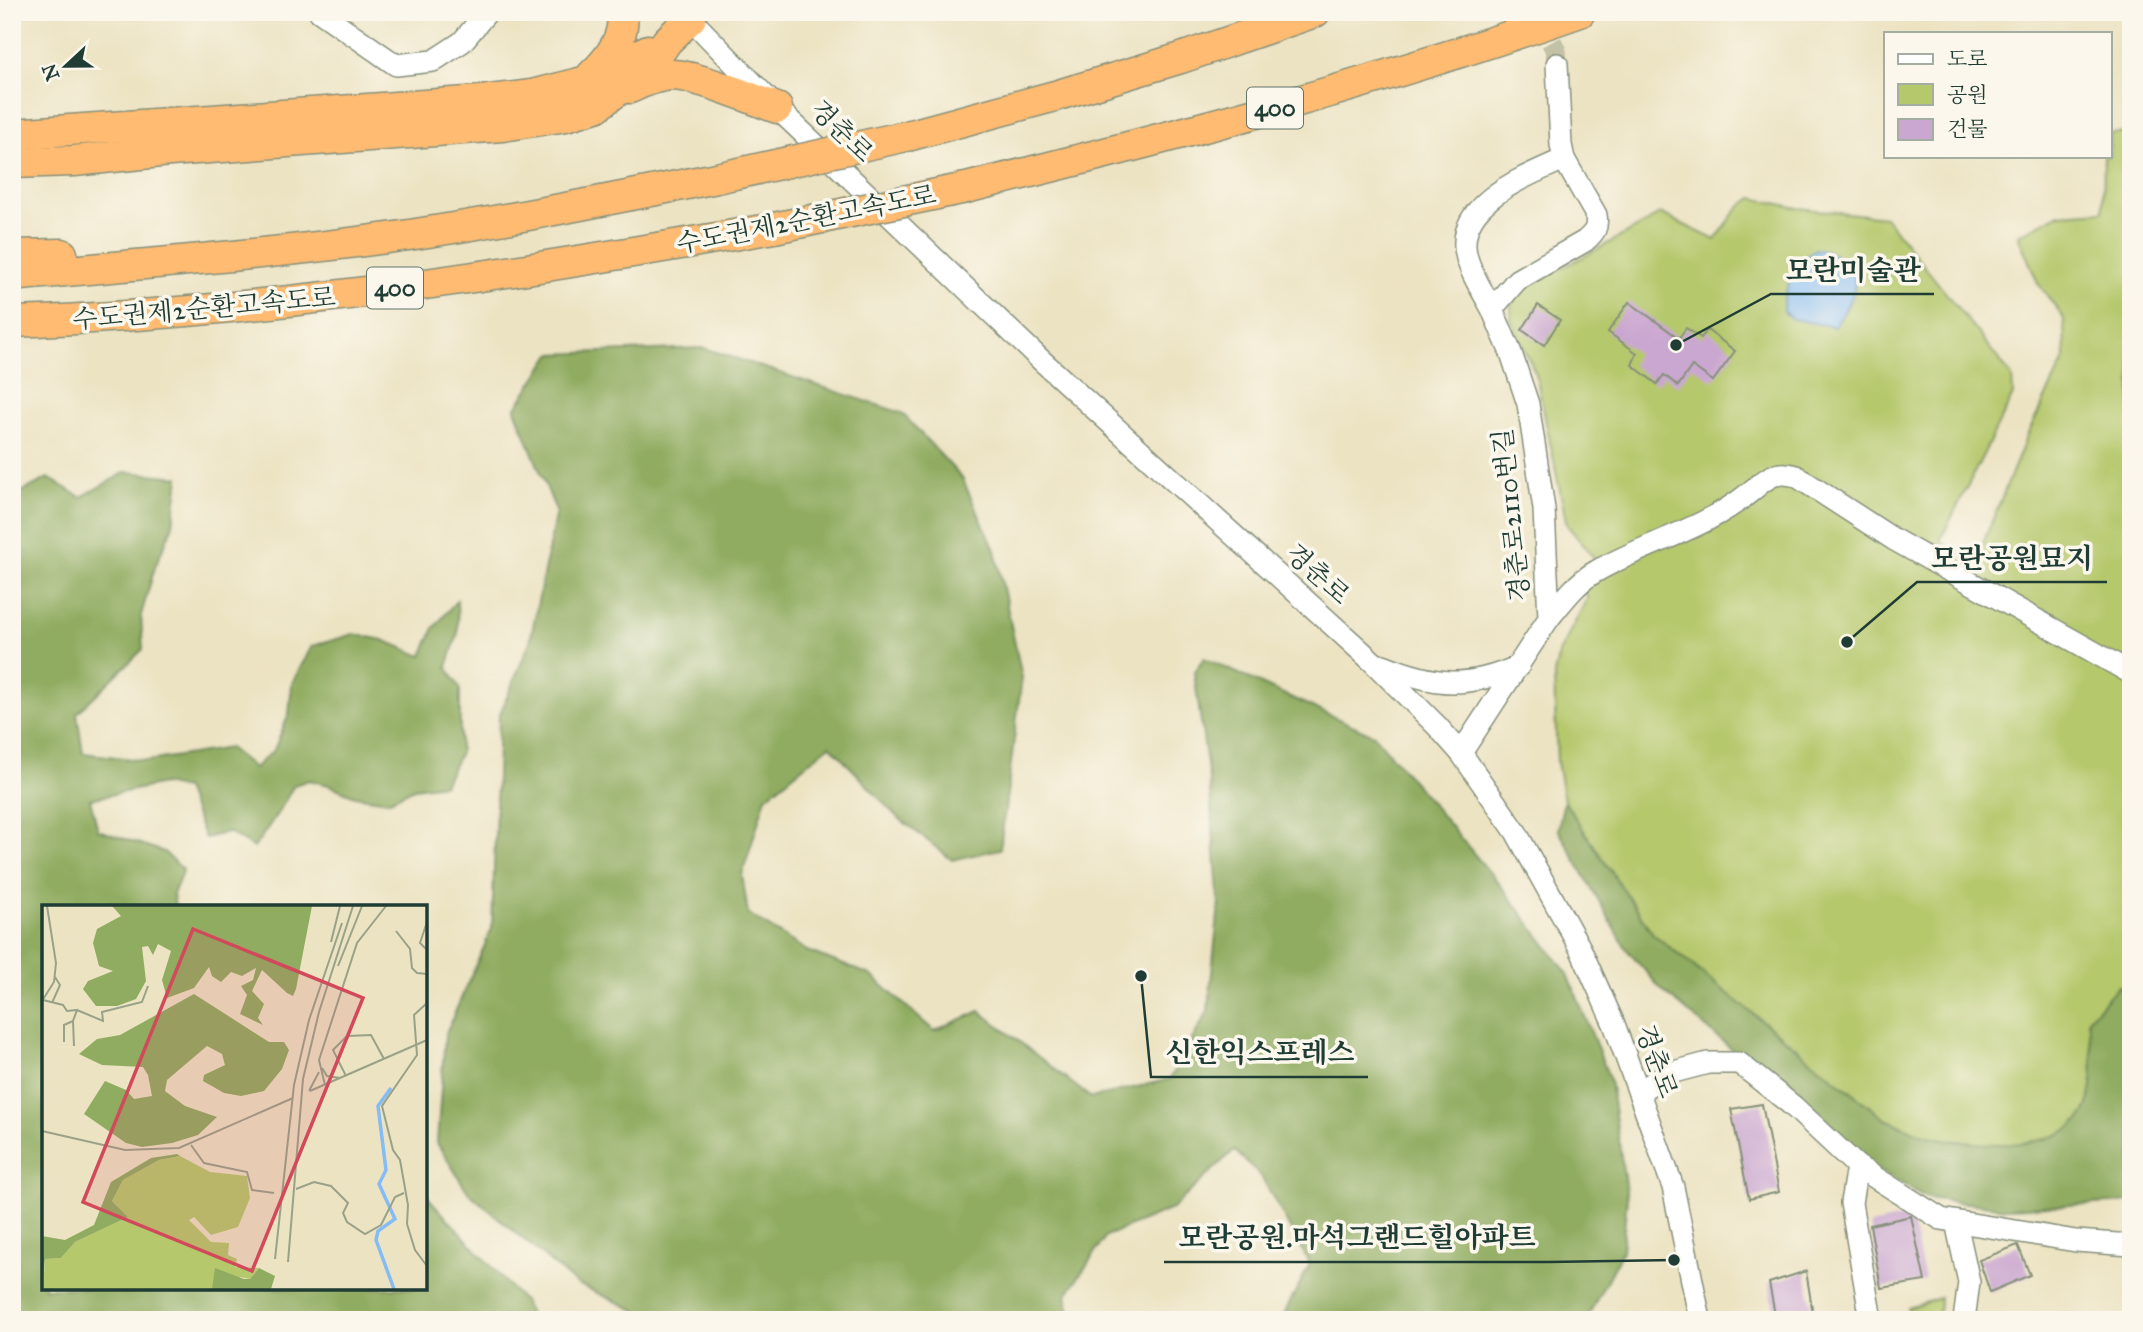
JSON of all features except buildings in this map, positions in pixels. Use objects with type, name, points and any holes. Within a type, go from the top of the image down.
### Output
[{"type":"highway","points":[[592,94],[624,25],[622,12]]},
{"type":"highway","name":"수도권제2순환고속도로","points":[[12,276],[216,257],[461,226],[712,179],[911,135],[1055,96],[1156,66],[1315,12]]},
{"type":"highway","name":"수도권제2순환고속도로","points":[[12,324],[296,302],[500,273],[774,228],[966,188],[1154,142],[1312,98],[1495,42],[1580,12]]},
{"type":"highway","points":[[12,163],[74,161],[170,151],[503,126],[566,116],[592,94],[650,66],[687,15]]},
{"type":"highway","points":[[12,134],[481,102],[532,94],[592,94],[673,75],[777,108]]},
{"type":"highway","points":[[12,255],[160,253],[216,257]]},
{"type":"street","points":[[320,12],[396,65],[433,61],[462,42],[487,12]]},
{"type":"street","name":"경춘로","points":[[687,15],[777,108],[1041,360],[1372,661],[1461,753],[1516,832],[1580,948],[1614,1024],[1673,1187],[1700,1320]]},
{"type":"street","points":[[1492,309],[1517,280],[1585,241],[1598,225],[1596,215],[1564,159],[1557,64]]},
{"type":"street","name":"경춘로2110번길","points":[[1461,753],[1549,618],[1541,479],[1528,404],[1511,353],[1467,258],[1464,244],[1471,221],[1489,200],[1503,189],[1564,159]]},
{"type":"street","points":[[1549,618],[1574,588],[1595,572],[1699,524],[1733,505],[1765,478],[1775,473],[1786,473],[1796,476],[1893,539],[2131,673]]},
{"type":"street","points":[[1372,661],[1404,674],[1448,684],[1486,680],[1519,666]]},
{"type":"street","points":[[1639,1092],[1667,1074],[1708,1063],[1739,1063],[1793,1106],[1857,1166],[1941,1219],[2099,1244],[2131,1245]]},
{"type":"street","points":[[1857,1166],[1851,1203],[1871,1320]]},
{"type":"street","points":[[1956,1222],[1969,1282],[1964,1320]]},
{"type":"green space","points":[[2112,133],[2131,133],[2131,992],[2118,986],[2088,1019],[2092,1062],[2091,1095],[2078,1122],[2061,1133],[2016,1144],[1943,1139],[1885,1119],[1653,934],[1564,801],[1557,762],[1554,674],[1559,653],[1588,597],[1573,573],[1595,559],[1567,525],[1536,374],[1511,321],[1511,305],[1519,291],[1660,213],[1715,240],[1740,206],[1753,198],[1798,208],[1885,217],[2012,376],[2013,395],[1940,541],[1975,563],[2027,436],[2065,358],[2064,319],[2038,283],[2018,235],[2059,214],[2103,211],[2104,158],[2112,158]]},
{"type":"green space","points":[[704,348],[902,413],[962,478],[995,550],[1022,677],[1000,849],[952,860],[895,815],[830,745],[766,797],[742,875],[748,914],[807,951],[871,975],[934,1031],[980,1011],[1091,1098],[1170,1079],[1208,1011],[1219,905],[1209,779],[1194,673],[1204,658],[1374,735],[1501,886],[1568,974],[1610,1080],[1627,1198],[1622,1251],[1586,1320],[1281,1320],[1310,1264],[1261,1176],[1234,1150],[1172,1209],[1106,1236],[1066,1296],[1072,1320],[650,1320],[633,1309],[575,1283],[468,1192],[437,1143],[445,1035],[492,929],[499,716],[530,642],[556,511],[515,409],[551,354]]},
{"type":"green space","points":[[126,472],[179,477],[173,525],[155,567],[141,615],[143,649],[77,713],[83,753],[148,761],[229,748],[254,768],[274,750],[289,714],[292,683],[312,646],[354,634],[383,640],[422,656],[434,628],[457,600],[458,633],[447,667],[460,688],[460,753],[444,784],[414,788],[388,801],[355,796],[309,780],[294,785],[254,848],[228,832],[205,838],[185,789],[163,784],[90,799],[98,830],[164,852],[183,870],[173,894],[175,905],[42,905],[42,1290],[427,1290],[427,1196],[523,1301],[533,1320],[12,1320],[12,497],[48,478],[81,497]]},
{"type":"green space","points":[[1564,801],[1653,934],[1885,1119],[1920,1133],[1966,1142],[2016,1144],[2061,1133],[2078,1122],[2091,1095],[2092,1062],[2088,1019],[2119,986],[2131,992],[2131,1202],[2007,1208],[1927,1198],[1861,1160],[1661,989],[1627,950],[1558,829]]},
{"type":"green space","points":[[1940,1298],[1939,1320],[1884,1320],[1909,1314],[1908,1308]]},
{"type":"water","points":[[1815,249],[1841,259],[1850,266],[1854,274],[1855,283],[1850,301],[1835,327],[1792,319],[1783,311],[1785,294],[1792,277],[1802,261]]},
{"type":"tunnel","points":[[1538,14],[1556,51],[1557,64]]},
{"type":"place","name":"모란미술관","points":[[1676,345]]},
{"type":"place","name":"모란공원묘지","points":[[1847,642]]},
{"type":"place","name":"신한익스프레스","points":[[1141,976]]},
{"type":"place","name":"모란공원.마석그랜드힐아파트","points":[[1674,1260]]}]
